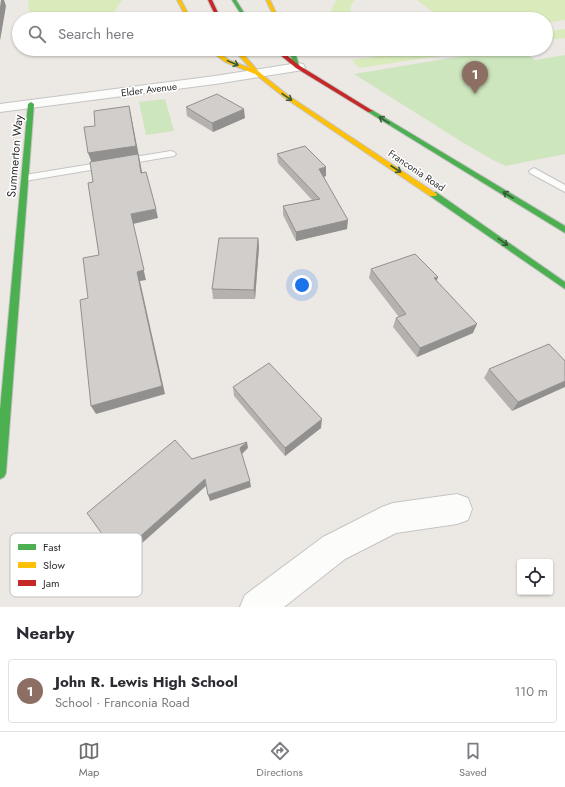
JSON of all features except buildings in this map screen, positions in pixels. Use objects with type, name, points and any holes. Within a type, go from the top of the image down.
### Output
[{"type":"main road","points":[[179,0],[185,12]]},
{"type":"main road","points":[[210,0],[216,12]]},
{"type":"main road","points":[[234,0],[242,12]]},
{"type":"main road","points":[[268,0],[274,12]]},
{"type":"main road","name":"Franconia Road","points":[[220,56],[227,61],[256,73]]},
{"type":"main road","name":"Franconia Road","points":[[241,56],[256,73],[287,97],[418,184],[565,286]]},
{"type":"main road","points":[[285,56],[326,85],[565,230]]},
{"type":"main road","points":[[294,56],[298,66]]},
{"type":"main road","name":"Summerton Way","points":[[0,473],[31,104]]},
{"type":"street","name":"Elder Avenue","points":[[0,108],[215,80],[298,66]]},
{"type":"street","points":[[257,607],[334,548],[393,518],[457,509]]},
{"type":"lane","points":[[25,178],[171,154]]},
{"type":"lane","points":[[534,171],[565,189]]},
{"type":"green space","points":[[28,0],[122,0],[114,12],[29,12]]},
{"type":"green space","points":[[336,0],[355,0],[350,12],[331,11]]},
{"type":"green space","points":[[417,0],[565,0],[565,20],[553,22],[553,12],[433,12]]},
{"type":"green space","points":[[565,29],[565,38],[553,39],[553,31]]},
{"type":"green space","points":[[565,55],[565,154],[506,166],[462,142],[354,74],[462,56],[529,56],[535,60]]},
{"type":"green space","points":[[377,56],[440,56],[359,68],[352,60]]},
{"type":"green space","points":[[165,99],[174,131],[146,135],[139,102]]},
{"type":"traffic: fast","points":[[234,0],[242,12]]},
{"type":"traffic: fast","points":[[294,56],[298,67]]},
{"type":"traffic: fast","points":[[0,473],[31,104]]},
{"type":"traffic: fast","points":[[370,111],[565,230]]},
{"type":"traffic: fast","points":[[433,194],[565,286]]},
{"type":"traffic: slow","points":[[179,0],[185,12]]},
{"type":"traffic: slow","points":[[268,0],[274,12]]},
{"type":"traffic: slow","points":[[220,56],[227,61],[257,73]]},
{"type":"traffic: slow","points":[[242,56],[257,73],[287,97],[433,194]]},
{"type":"traffic: jam","points":[[210,0],[216,12]]},
{"type":"traffic: jam","points":[[285,56],[298,67],[370,111]]},
{"type":"place","name":"John R. Lewis High School","points":[[475,94]]}]
